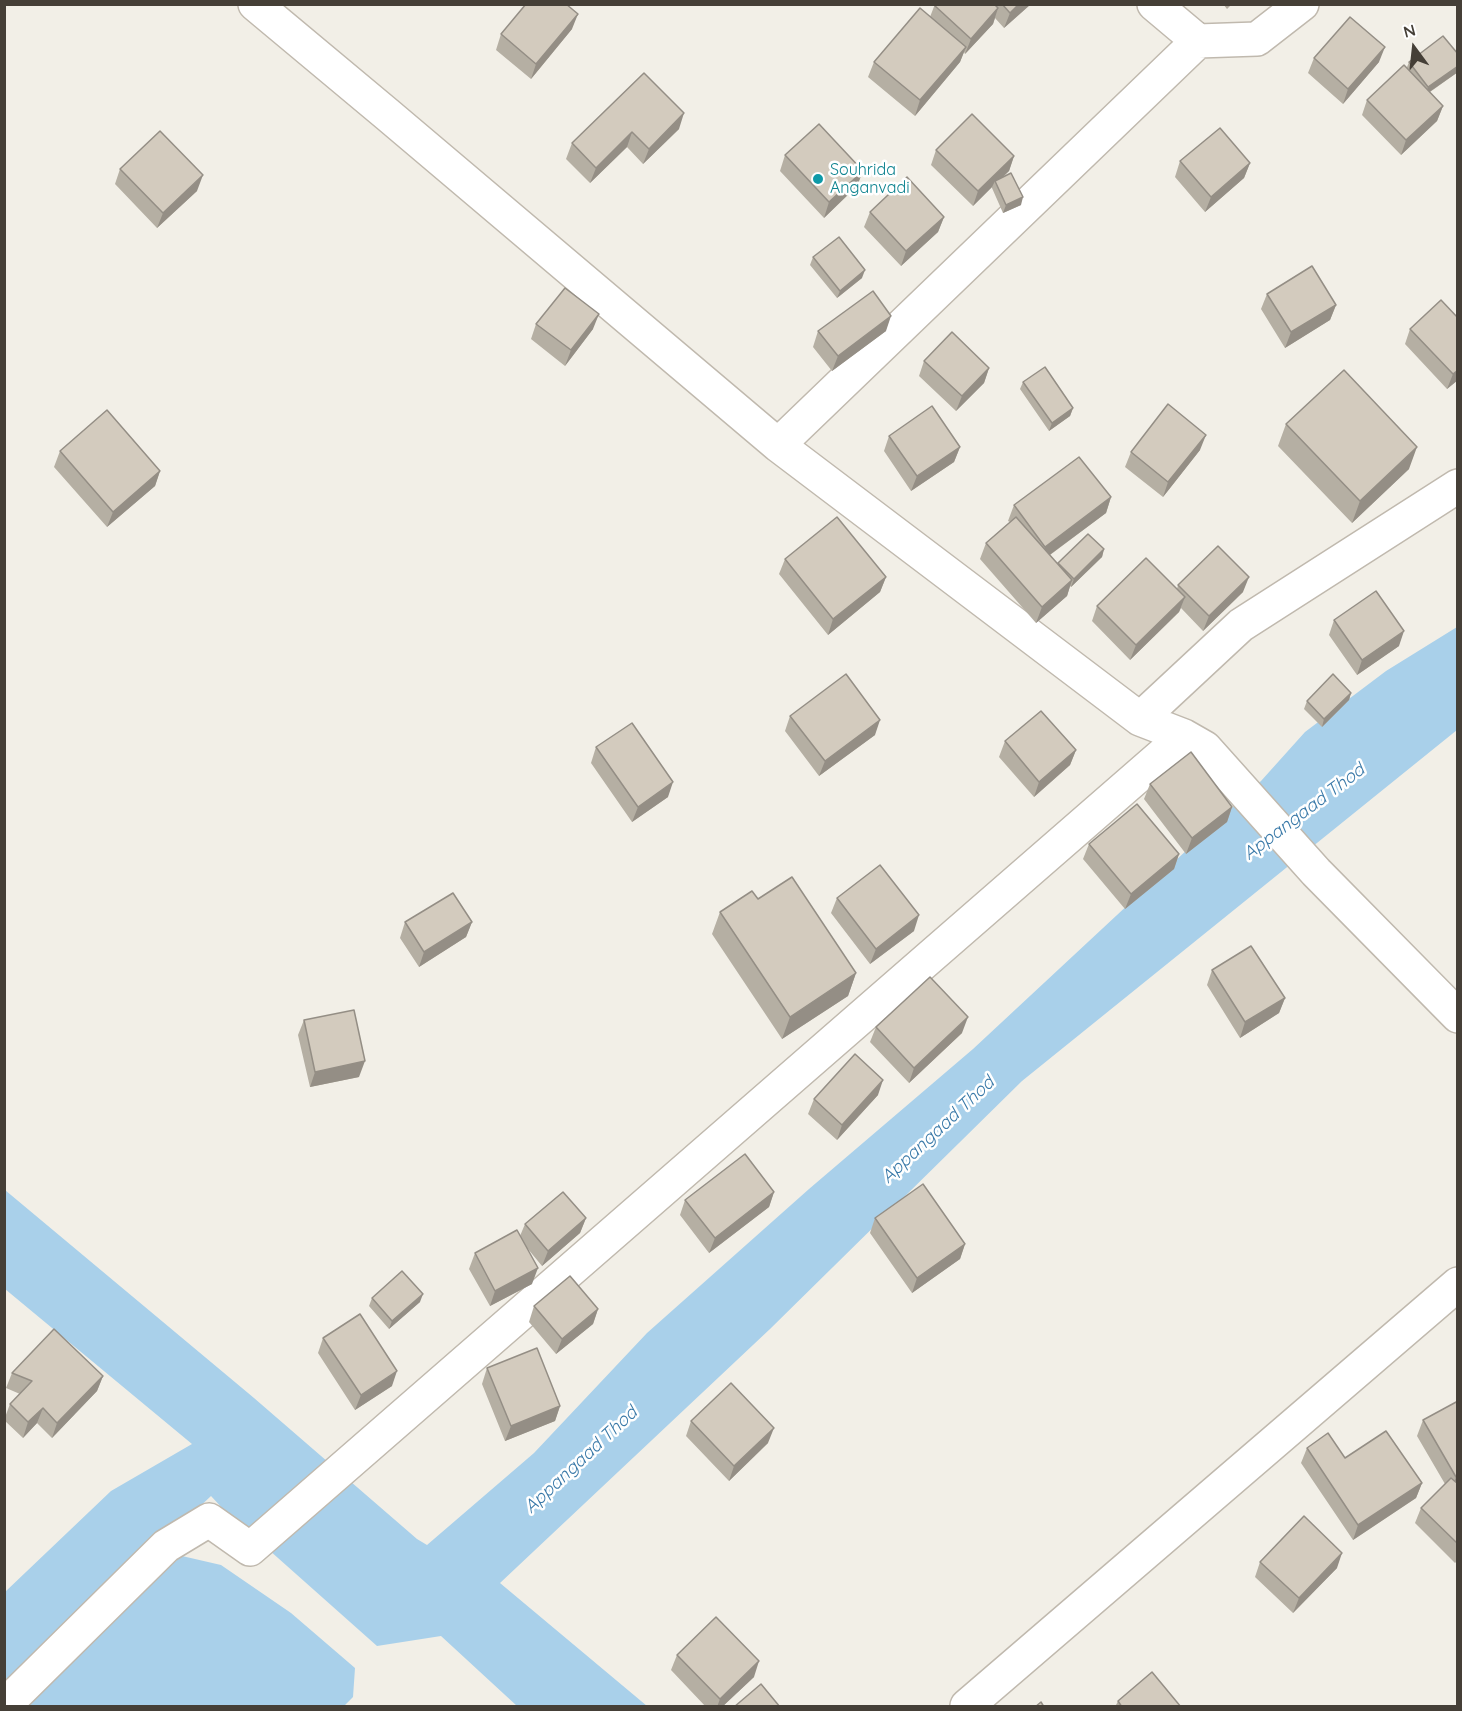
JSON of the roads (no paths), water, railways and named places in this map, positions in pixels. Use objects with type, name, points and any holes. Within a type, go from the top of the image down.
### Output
[{"type":"street","points":[[255,4],[778,445],[1140,719],[1195,742],[1316,872],[1458,1016]]},
{"type":"street","points":[[1154,4],[1198,41]]},
{"type":"street","points":[[778,445],[1198,41],[1257,39],[1302,4]]},
{"type":"street","points":[[1140,719],[1241,626],[1458,486]]},
{"type":"street","points":[[4,1706],[166,1545],[209,1520],[250,1549],[1195,742]]},
{"type":"street","points":[[967,1707],[1458,1284]]},
{"type":"water","name":"Appangaad Thod","points":[[1457,627],[1457,730],[1022,1081],[770,1329],[500,1583],[647,1706],[517,1706],[441,1636],[377,1646],[211,1496],[5,1690],[5,1592],[111,1491],[192,1444],[5,1289],[5,1190],[254,1398],[417,1539],[427,1545],[534,1453],[647,1333],[809,1189],[973,1049],[1261,781],[1305,732],[1386,671]]},
{"type":"water","points":[[182,1556],[221,1565],[291,1613],[355,1668],[353,1697],[344,1706],[17,1706],[152,1580]]},
{"type":"place","name":"Souhrida Anganvadi","points":[[818,179]]}]
